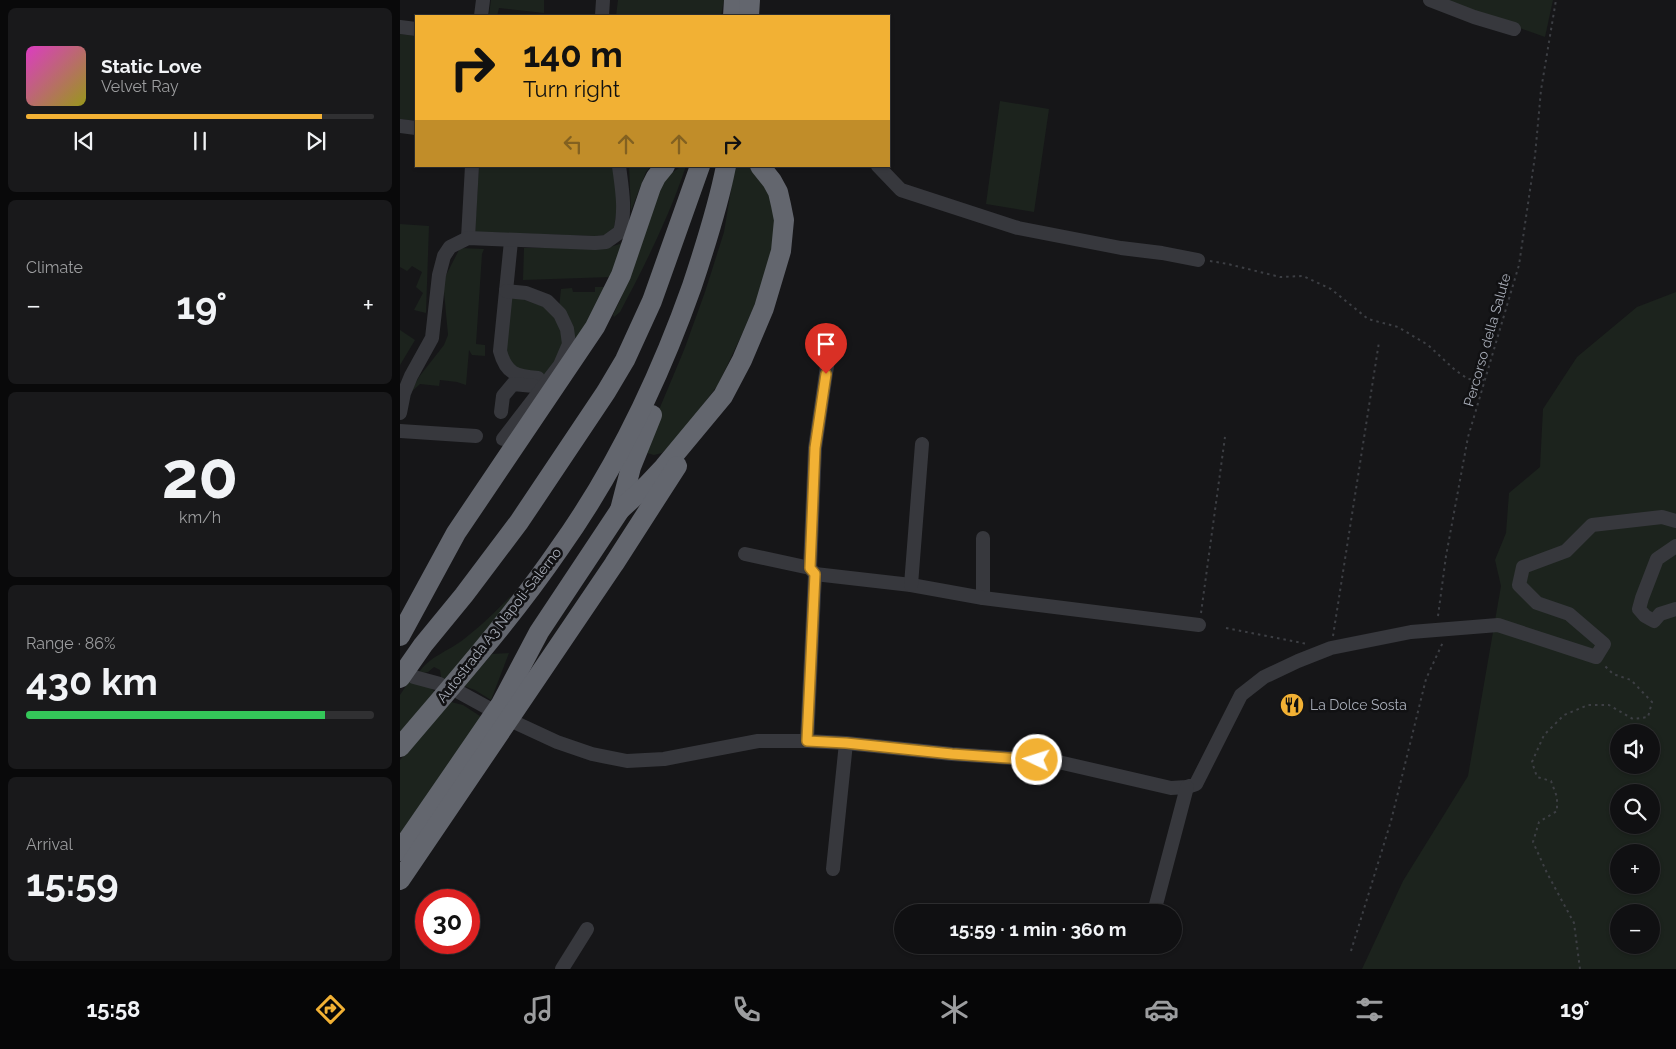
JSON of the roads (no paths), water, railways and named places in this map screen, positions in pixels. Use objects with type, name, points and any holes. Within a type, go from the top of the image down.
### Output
[{"type":"highway","points":[[733,15],[734,0]]},
{"type":"highway","points":[[749,15],[750,0]]},
{"type":"highway","points":[[400,636],[456,532],[595,327],[623,268],[651,187],[656,177],[665,167]]},
{"type":"highway","points":[[405,674],[423,645],[464,595],[519,522],[606,392],[641,327],[669,257],[700,167]]},
{"type":"highway","name":"Autostrada A3 Napoli-Salerno","points":[[400,747],[514,611],[591,502],[638,416],[668,350],[701,260],[726,167]]},
{"type":"highway","points":[[400,880],[598,589],[723,396],[742,360],[764,308],[781,251],[784,220],[778,192],[761,167]]},
{"type":"highway","points":[[620,510],[632,467],[698,296],[710,251],[716,209]]},
{"type":"highway","points":[[400,851],[501,704],[539,632],[620,510],[664,467],[723,396]]},
{"type":"street","points":[[481,15],[483,0]]},
{"type":"street","points":[[602,15],[604,0]]},
{"type":"street","points":[[1430,0],[1474,17],[1514,28]]},
{"type":"street","points":[[400,27],[415,29]]},
{"type":"street","points":[[400,126],[415,128]]},
{"type":"street","points":[[468,238],[472,167]]},
{"type":"street","points":[[400,413],[404,393],[411,376],[432,338],[439,275],[444,256],[450,247],[468,238],[511,241],[606,242],[620,232],[623,223],[624,201],[619,167]]},
{"type":"street","points":[[879,167],[901,190],[1018,228],[1121,248],[1198,260]]},
{"type":"street","points":[[511,241],[500,351],[507,367],[515,374],[540,382]]},
{"type":"street","points":[[503,439],[540,382],[560,364],[566,355],[569,344],[567,329],[559,313],[547,301],[526,293],[506,291]]},
{"type":"street","points":[[807,741],[815,448],[831,339]]},
{"type":"street","points":[[501,412],[503,396],[513,384],[540,382]]},
{"type":"street","points":[[400,431],[476,436]]},
{"type":"street","points":[[911,585],[922,444]]},
{"type":"street","points":[[516,723],[557,742],[592,754],[627,761],[664,759],[758,741],[807,741],[1054,761],[1171,788],[1187,787],[1196,784],[1241,695],[1264,677],[1332,648],[1411,632],[1442,628],[1498,625],[1596,658],[1604,644],[1569,614],[1537,603],[1519,585],[1523,567],[1566,551],[1592,525],[1662,517],[1676,522]]},
{"type":"street","points":[[983,538],[983,598]]},
{"type":"street","points":[[1676,546],[1657,559],[1639,609],[1645,616],[1654,621],[1660,614],[1676,609]]},
{"type":"street","points":[[745,554],[813,571],[911,585],[983,598],[1200,625]]},
{"type":"street","points":[[405,674],[440,684]]},
{"type":"street","points":[[459,692],[490,709]]},
{"type":"street","points":[[833,869],[846,743]]},
{"type":"street","points":[[1156,904],[1187,787]]},
{"type":"street","points":[[562,969],[586,929]]},
{"type":"place","name":"La Dolce Sosta","points":[[1292,705]]}]
